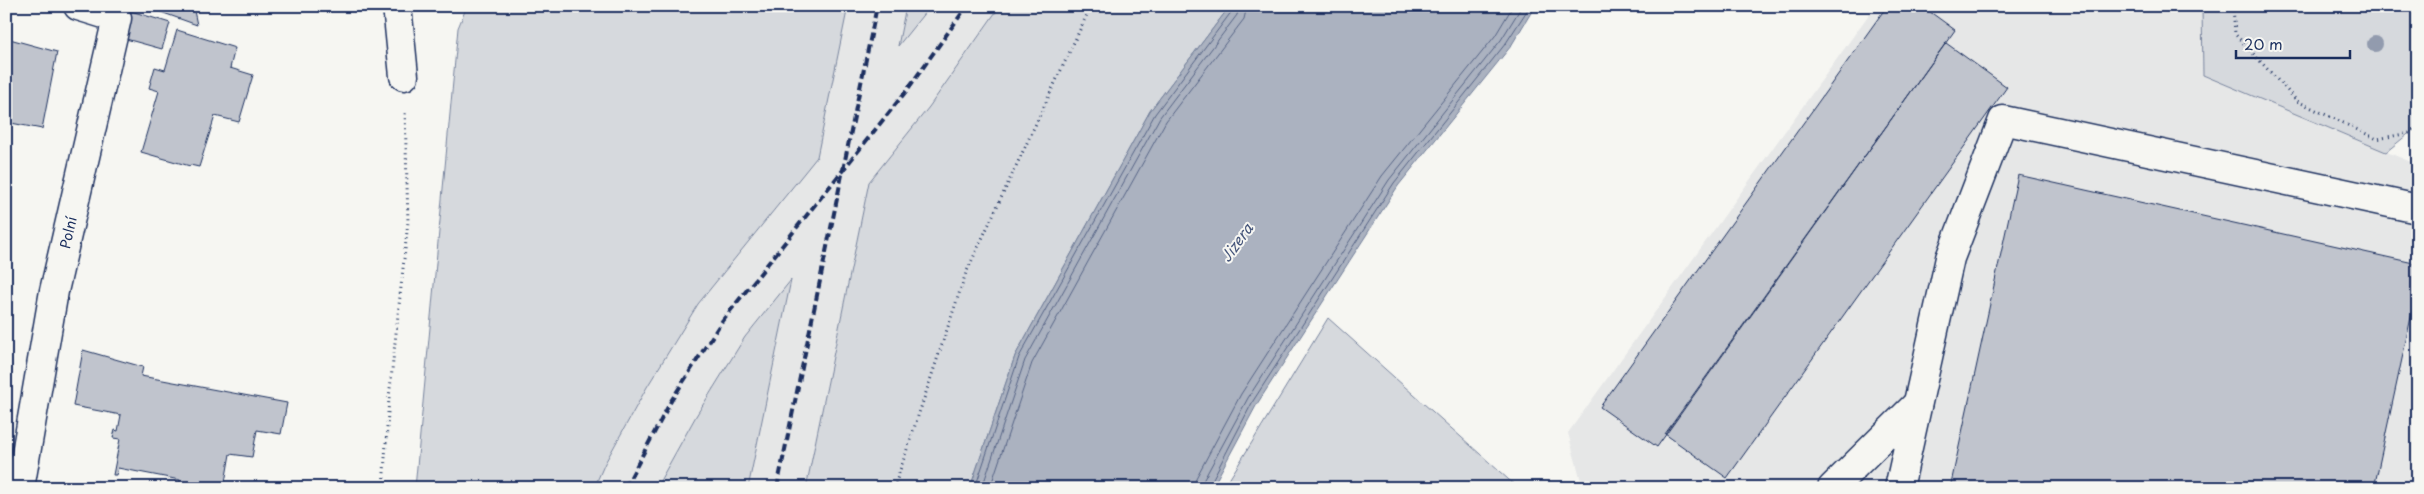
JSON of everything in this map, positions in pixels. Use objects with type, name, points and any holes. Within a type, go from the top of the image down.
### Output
[{"type":"street","name":"Polní","points":[[20,488],[54,291],[117,18],[78,6]]},
{"type":"street","points":[[397,6],[404,76]]},
{"type":"street","points":[[1899,488],[1950,258],[2003,120],[2418,208]]},
{"type":"street","points":[[1832,488],[1917,404]]},
{"type":"path","points":[[894,488],[966,273],[1091,6]]},
{"type":"path","points":[[2233,6],[2235,34],[2297,101],[2377,139],[2409,133],[2418,126]]},
{"type":"path","points":[[383,488],[389,398],[408,222],[404,76]]},
{"type":"shaded area","points":[[467,6],[848,6],[817,157],[698,304],[647,387],[605,463],[594,488],[415,488],[458,28]]},
{"type":"shaded area","points":[[848,6],[906,6],[898,45],[930,6],[1000,6],[929,107],[869,182],[806,488],[748,488],[791,281],[745,337],[696,416],[656,488],[594,488],[605,463],[647,387],[698,304],[816,157]]},
{"type":"shaded area","points":[[906,6],[930,6],[898,46]]},
{"type":"shaded area","points":[[1000,6],[1230,6],[1150,111],[1015,356],[970,488],[806,488],[869,182],[929,107]]},
{"type":"shaded area","points":[[1875,6],[2202,6],[2203,75],[2418,165],[2418,488],[1583,488],[1568,433]]},
{"type":"shaded area","points":[[2202,6],[2418,6],[2418,126],[2386,152],[2203,75]]},
{"type":"shaded area","points":[[791,280],[748,488],[656,488],[696,416],[745,337]]},
{"type":"shaded area","points":[[1328,318],[1518,488],[1224,488]]},
{"type":"water","name":"Jizera","points":[[1230,6],[1535,6],[1511,46],[1398,186],[1257,404],[1212,488],[970,488],[1015,356],[1150,111]]},
{"type":"building","points":[[156,6],[193,6],[197,25],[158,11]]},
{"type":"building","points":[[1887,6],[1922,6],[1955,30],[1657,447],[1600,407]]},
{"type":"building","points":[[131,11],[170,23],[162,49],[126,39]]},
{"type":"building","points":[[177,30],[235,48],[230,68],[253,75],[239,122],[215,116],[199,167],[141,152],[159,91],[149,88],[155,67],[165,70]]},
{"type":"building","points":[[6,38],[57,52],[42,129],[6,122],[6,101],[12,80],[6,78]]},
{"type":"building","points":[[1946,43],[2007,87],[1727,478],[1665,434]]},
{"type":"building","points":[[2018,175],[2418,264],[2418,285],[2374,488],[1950,488]]},
{"type":"building","points":[[83,350],[143,367],[141,376],[287,403],[281,434],[257,430],[252,457],[230,454],[224,488],[179,488],[180,480],[118,468],[116,475],[113,475],[120,439],[113,438],[115,430],[118,431],[121,415],[73,406]]},
{"type":"railway","points":[[777,488],[877,6]]},
{"type":"railway","points":[[625,488],[671,401],[722,321],[907,90],[967,6]]}]
